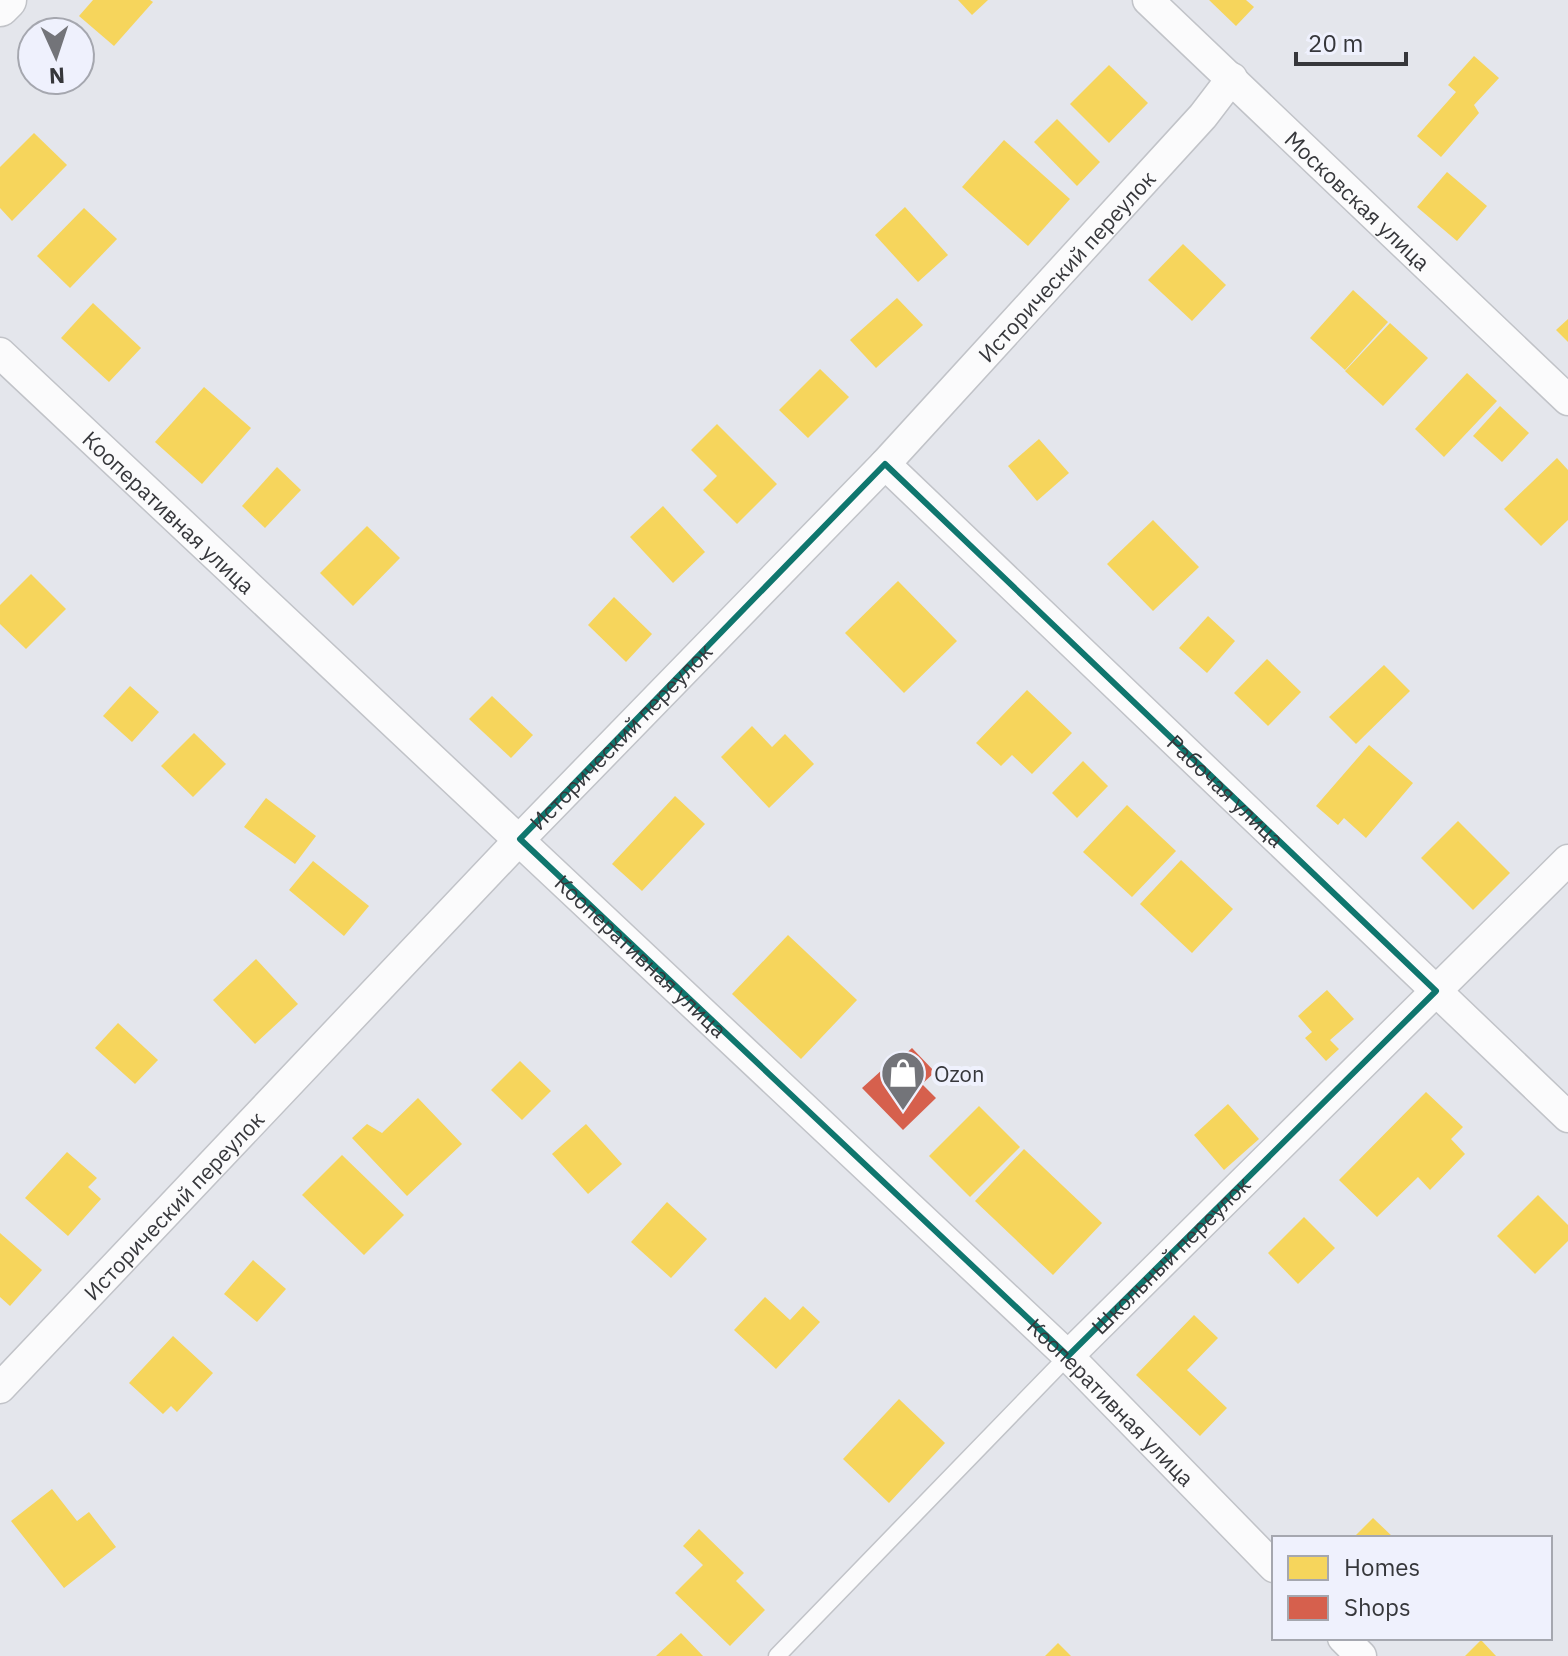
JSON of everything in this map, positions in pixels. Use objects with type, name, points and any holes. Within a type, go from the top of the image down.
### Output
[{"type":"street","points":[[0,7],[7,0]]},
{"type":"street","name":"Московская улица","points":[[1148,0],[1568,400]]},
{"type":"street","name":"Исторический переулок","points":[[0,1388],[520,839],[885,464],[1203,116],[1232,78]]},
{"type":"street","name":"Кооперативная улица","points":[[0,353],[1068,1356],[1272,1565]]},
{"type":"street","name":"Рабочая улица","points":[[885,464],[1568,1117]]},
{"type":"street","name":"Школьный переулок","points":[[1068,1356],[1568,860]]},
{"type":"street","points":[[1345,1640],[1361,1656]]},
{"type":"lane","name":"Школьный переулок","points":[[777,1656],[1068,1356]]},
{"type":"highlighted area","points":[[885,464],[1436,991],[1068,1356],[520,839]]},
{"type":"building: Homes","points":[[93,0],[153,2],[114,46],[96,31],[96,16],[79,16]]},
{"type":"building: Homes","points":[[958,0],[988,0],[972,15]]},
{"type":"building: Homes","points":[[1209,0],[1246,0],[1254,7],[1236,26]]},
{"type":"building: Homes","points":[[1474,56],[1499,78],[1474,105],[1479,113],[1441,157],[1417,136],[1456,92],[1448,85]]},
{"type":"building: Homes","points":[[1109,65],[1148,103],[1109,143],[1070,104]]},
{"type":"building: Homes","points":[[1057,119],[1100,162],[1077,186],[1034,142]]},
{"type":"building: Homes","points":[[34,133],[67,165],[12,221],[0,208],[0,167]]},
{"type":"building: Homes","points":[[1004,140],[1070,199],[1028,246],[962,187]]},
{"type":"building: Homes","points":[[1447,172],[1487,206],[1457,241],[1417,207]]},
{"type":"building: Homes","points":[[905,207],[948,255],[918,282],[875,235]]},
{"type":"building: Homes","points":[[84,208],[117,239],[70,288],[37,256]]},
{"type":"building: Homes","points":[[1183,244],[1226,285],[1192,321],[1148,280]]},
{"type":"building: Homes","points":[[1353,290],[1388,322],[1345,370],[1310,338]]},
{"type":"building: Homes","points":[[897,298],[923,325],[876,368],[850,340]]},
{"type":"building: Homes","points":[[93,303],[141,348],[109,382],[61,338]]},
{"type":"building: Homes","points":[[1568,319],[1568,342],[1556,330]]},
{"type":"building: Homes","points":[[1390,323],[1428,358],[1383,406],[1345,371]]},
{"type":"building: Homes","points":[[820,369],[849,397],[808,438],[779,410]]},
{"type":"building: Homes","points":[[1467,373],[1497,401],[1444,457],[1415,429]]},
{"type":"building: Homes","points":[[204,387],[251,428],[202,484],[155,442]]},
{"type":"building: Homes","points":[[1500,406],[1529,433],[1502,462],[1473,436]]},
{"type":"building: Homes","points":[[717,424],[777,484],[737,524],[703,490],[717,476],[691,450]]},
{"type":"building: Homes","points":[[1039,439],[1069,473],[1037,501],[1008,466]]},
{"type":"building: Homes","points":[[1557,458],[1568,470],[1568,520],[1541,546],[1504,509]]},
{"type":"building: Homes","points":[[277,467],[301,490],[265,528],[242,506]]},
{"type":"building: Homes","points":[[663,506],[705,552],[673,583],[630,537]]},
{"type":"building: Homes","points":[[1153,520],[1199,567],[1153,611],[1107,564]]},
{"type":"building: Homes","points":[[367,526],[400,558],[353,606],[320,573]]},
{"type":"building: Homes","points":[[31,574],[66,609],[26,649],[0,624],[0,605]]},
{"type":"building: Homes","points":[[898,581],[957,641],[904,693],[845,633]]},
{"type":"building: Homes","points":[[614,597],[652,634],[626,662],[588,625]]},
{"type":"building: Homes","points":[[1208,616],[1235,641],[1207,673],[1179,648]]},
{"type":"building: Homes","points":[[1267,659],[1301,692],[1268,726],[1234,693]]},
{"type":"building: Homes","points":[[1384,665],[1410,691],[1356,744],[1329,717]]},
{"type":"building: Homes","points":[[130,686],[159,712],[132,742],[103,716]]},
{"type":"building: Homes","points":[[1027,690],[1072,733],[1032,774],[1012,755],[1001,766],[976,743]]},
{"type":"building: Homes","points":[[492,696],[533,735],[511,758],[469,719]]},
{"type":"building: Homes","points":[[752,726],[772,747],[785,734],[814,764],[769,808],[721,757]]},
{"type":"building: Homes","points":[[194,733],[226,764],[193,797],[161,766]]},
{"type":"building: Homes","points":[[1369,745],[1413,783],[1366,838],[1344,818],[1338,825],[1316,806]]},
{"type":"building: Homes","points":[[1083,761],[1108,786],[1077,818],[1052,793]]},
{"type":"building: Homes","points":[[675,796],[705,824],[642,891],[612,864]]},
{"type":"building: Homes","points":[[266,798],[316,836],[295,864],[244,827]]},
{"type":"building: Homes","points":[[1127,805],[1176,851],[1132,897],[1083,852]]},
{"type":"building: Homes","points":[[1458,821],[1510,873],[1473,910],[1421,858]]},
{"type":"building: Homes","points":[[1181,860],[1233,909],[1192,953],[1140,904]]},
{"type":"building: Homes","points":[[313,861],[369,906],[344,936],[289,890]]},
{"type":"building: Homes","points":[[788,935],[857,1000],[801,1059],[732,994]]},
{"type":"building: Homes","points":[[256,959],[298,1004],[255,1044],[213,1000]]},
{"type":"building: Homes","points":[[1327,990],[1354,1019],[1330,1040],[1339,1049],[1326,1061],[1305,1038],[1312,1032],[1298,1016]]},
{"type":"building: Homes","points":[[118,1023],[158,1060],[135,1084],[95,1048]]},
{"type":"building: Homes","points":[[520,1061],[551,1091],[522,1120],[491,1090]]},
{"type":"building: Homes","points":[[1426,1092],[1463,1127],[1451,1139],[1465,1154],[1430,1190],[1418,1177],[1377,1217],[1339,1180]]},
{"type":"building: Homes","points":[[418,1098],[462,1144],[407,1196],[352,1138],[367,1124],[382,1133]]},
{"type":"building: Homes","points":[[1228,1104],[1259,1139],[1224,1170],[1194,1135]]},
{"type":"building: Homes","points":[[979,1106],[1020,1147],[970,1197],[929,1156]]},
{"type":"building: Homes","points":[[586,1124],[622,1164],[588,1194],[552,1154]]},
{"type":"building: Homes","points":[[1024,1149],[1102,1223],[1053,1275],[975,1201]]},
{"type":"building: Homes","points":[[67,1152],[97,1178],[88,1187],[101,1199],[68,1236],[25,1198]]},
{"type":"building: Homes","points":[[342,1155],[404,1215],[364,1255],[302,1195]]},
{"type":"building: Homes","points":[[1538,1195],[1568,1225],[1568,1241],[1535,1274],[1497,1236]]},
{"type":"building: Homes","points":[[667,1202],[707,1239],[671,1278],[631,1242]]},
{"type":"building: Homes","points":[[1304,1217],[1335,1248],[1298,1284],[1268,1253]]},
{"type":"building: Homes","points":[[0,1233],[42,1270],[10,1306],[0,1297]]},
{"type":"building: Homes","points":[[253,1260],[286,1289],[257,1322],[224,1294]]},
{"type":"building: Homes","points":[[765,1297],[790,1320],[803,1306],[820,1322],[776,1369],[734,1330]]},
{"type":"building: Homes","points":[[1194,1315],[1218,1338],[1187,1370],[1227,1408],[1200,1436],[1136,1375]]},
{"type":"building: Homes","points":[[173,1336],[213,1373],[177,1412],[171,1406],[163,1414],[129,1383]]},
{"type":"building: Homes","points":[[899,1399],[945,1443],[889,1503],[843,1459]]},
{"type":"building: Homes","points":[[52,1489],[77,1521],[89,1512],[116,1547],[64,1588],[11,1521]]},
{"type":"building: Homes","points":[[1373,1518],[1392,1536],[1355,1536]]},
{"type":"building: Homes","points":[[699,1529],[744,1573],[736,1581],[765,1610],[730,1646],[675,1593],[703,1565],[683,1546]]},
{"type":"building: Homes","points":[[681,1633],[703,1656],[656,1656]]},
{"type":"building: Homes","points":[[1481,1640],[1496,1656],[1465,1656]]},
{"type":"building: Homes","points":[[1058,1643],[1071,1656],[1045,1656]]},
{"type":"building: Shops","points":[[912,1048],[935,1072],[922,1084],[936,1098],[903,1130],[862,1088],[893,1060],[899,1060]]},
{"type":"place","name":"Ozon","points":[[903,1112]]}]
